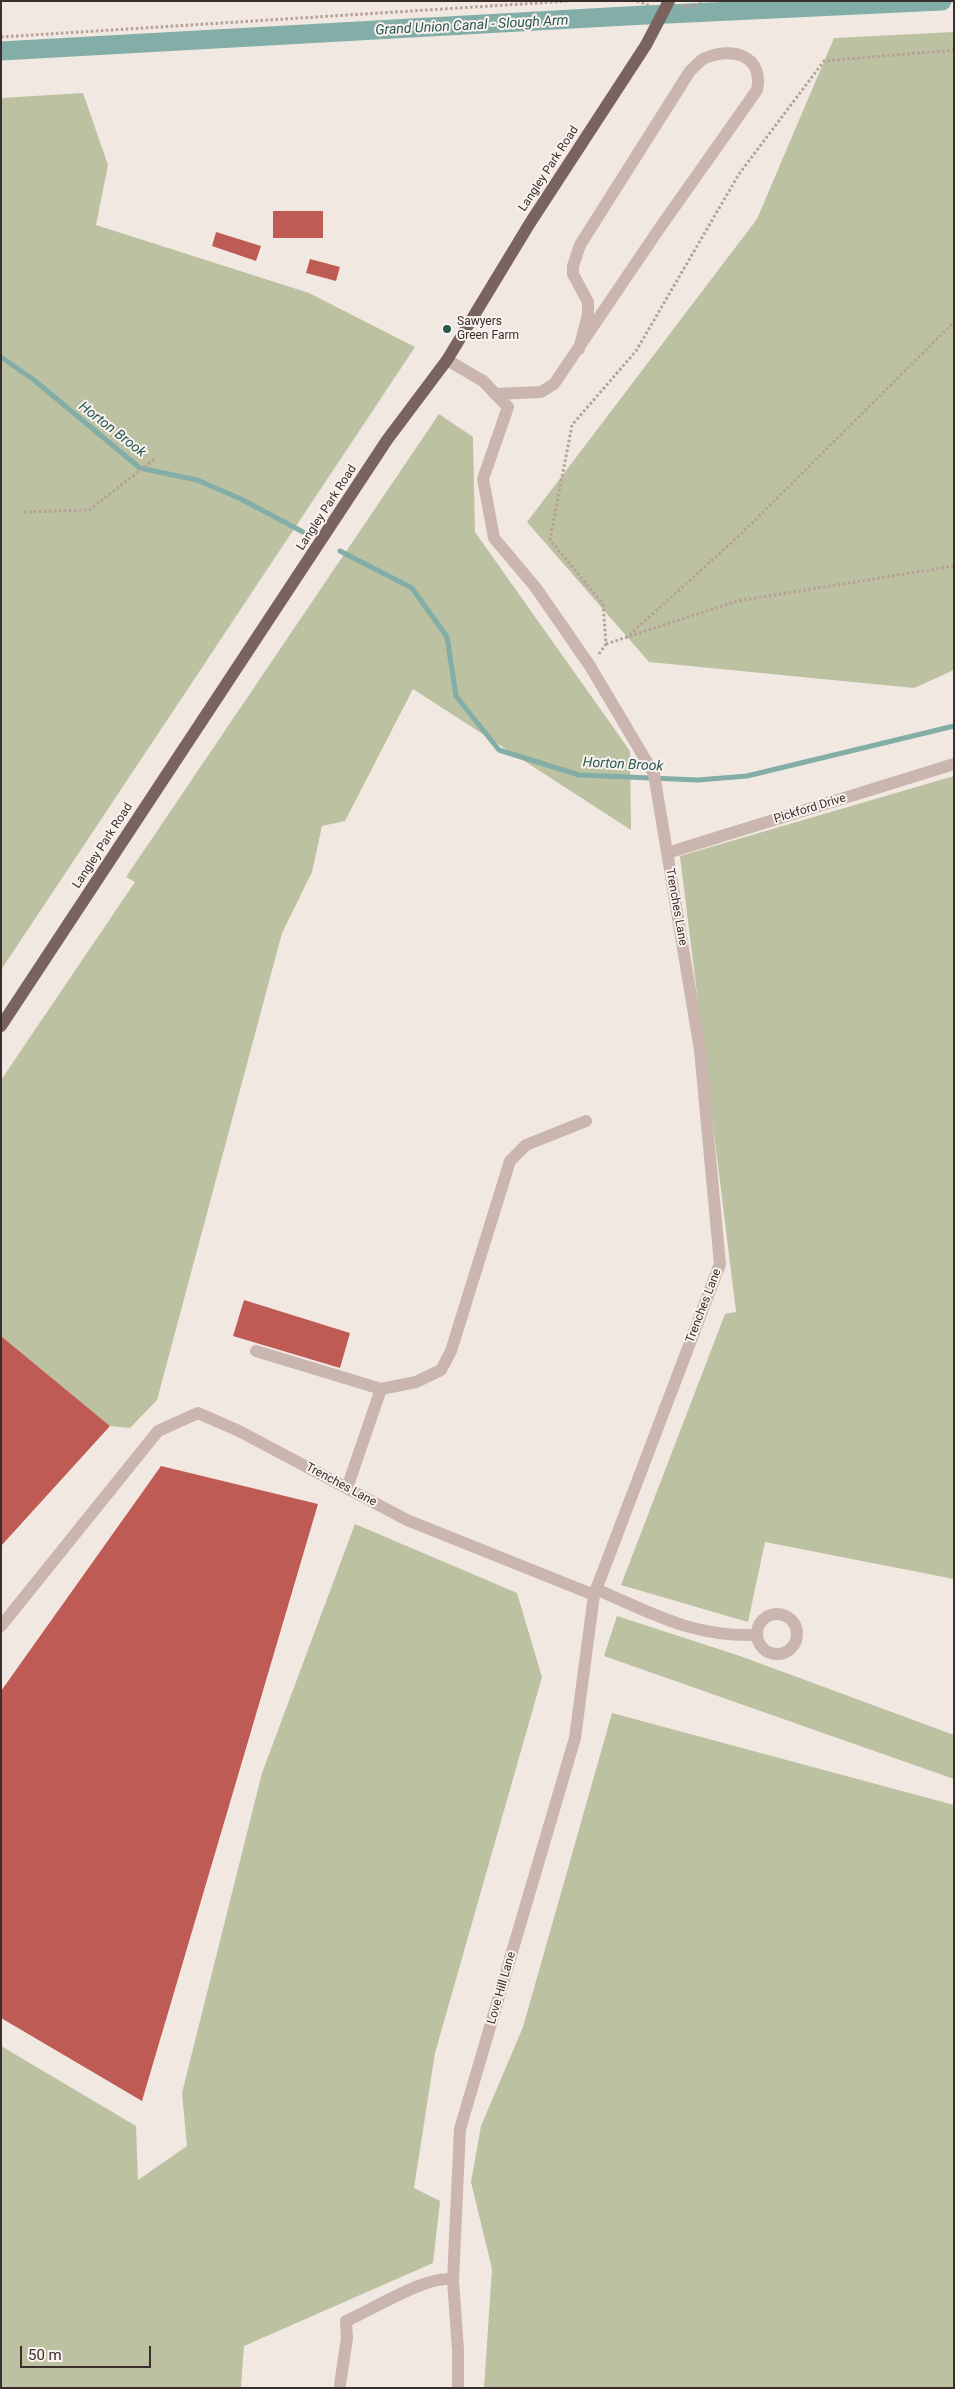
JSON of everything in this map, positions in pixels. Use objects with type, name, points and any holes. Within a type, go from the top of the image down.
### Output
[{"type":"main road","name":"Langley Park Road","points":[[1,1026],[388,440],[447,360],[530,223],[646,45],[669,1]]},
{"type":"street","points":[[495,394],[540,392],[554,384],[579,349],[658,230],[757,90],[759,81],[755,64],[747,58],[735,54],[704,58],[690,71],[580,245],[573,266],[573,274],[588,302],[588,315],[579,349]]},
{"type":"street","name":"Trenches Lane","points":[[1,1626],[158,1431],[198,1413],[239,1431],[407,1520],[595,1592],[720,1264],[700,1050],[655,779],[590,666],[536,588],[494,538],[483,479],[508,407],[483,382],[447,360]]},
{"type":"street","name":"Pickford Drive","points":[[667,853],[954,764]]},
{"type":"street","points":[[256,1351],[381,1389],[416,1382],[440,1370],[451,1351],[510,1161],[526,1145],[586,1121]]},
{"type":"street","points":[[347,1488],[381,1389]]},
{"type":"street","points":[[595,1592],[688,1628],[728,1636],[757,1635]]},
{"type":"street","name":"Love Hill Lane","points":[[458,2388],[453,2280],[460,2129],[575,1738],[595,1592]]},
{"type":"street","points":[[340,2385],[347,2338],[346,2322],[388,2300],[422,2286],[444,2278],[453,2280]]},
{"type":"path","points":[[1,37],[569,1]]},
{"type":"path","points":[[606,644],[603,604],[550,540],[572,425],[636,352],[739,174],[824,61],[954,50]]},
{"type":"path","points":[[626,638],[742,533],[954,322]]},
{"type":"path","points":[[24,512],[89,510],[156,458]]},
{"type":"path","points":[[590,666],[606,644],[737,601],[954,566]]},
{"type":"green space","points":[[954,32],[954,670],[914,688],[649,662],[527,522],[757,219],[834,38]]},
{"type":"green space","points":[[83,93],[108,165],[96,225],[309,293],[415,347],[1,970],[1,98]]},
{"type":"green space","points":[[439,414],[473,437],[475,532],[630,751],[631,830],[413,689],[345,821],[322,826],[312,872],[282,933],[157,1400],[130,1428],[110,1426],[1,1336],[1,1080],[135,882],[126,877]]},
{"type":"green space","points":[[954,776],[954,1579],[765,1542],[748,1622],[621,1585],[725,1314],[736,1312],[680,856]]},
{"type":"green space","points":[[355,1524],[517,1593],[542,1677],[435,2053],[414,2188],[440,2201],[433,2263],[244,2346],[241,2388],[1,2388],[1,2046],[136,2126],[138,2180],[187,2146],[182,2093],[262,1773]]},
{"type":"green space","points":[[617,1616],[740,1656],[954,1735],[954,1779],[604,1656]]},
{"type":"green space","points":[[612,1713],[954,1805],[954,2388],[484,2388],[492,2269],[471,2182],[481,2126],[523,2027]]},
{"type":"building","points":[[273,211],[323,211],[323,238],[273,238]]},
{"type":"building","points":[[216,232],[261,246],[256,261],[212,246]]},
{"type":"building","points":[[310,259],[340,267],[336,281],[306,273]]},
{"type":"building","points":[[244,1300],[350,1333],[340,1368],[233,1336]]},
{"type":"building","points":[[1,1336],[110,1426],[1,1546]]},
{"type":"building","points":[[161,1466],[318,1504],[142,2101],[1,2018],[1,1691]]},
{"type":"waterway","name":"Grand Union Canal - Slough Arm","points":[[1,51],[626,16],[942,1]]},
{"type":"waterway","name":"Horton Brook","points":[[1,357],[34,380],[140,468],[197,480],[241,499],[303,532]]},
{"type":"waterway","name":"Horton Brook","points":[[340,551],[412,588],[447,637],[456,696],[499,750],[579,775],[698,780],[747,776],[954,726]]},
{"type":"place","name":"Sawyers Green Farm","points":[[447,329]]}]
